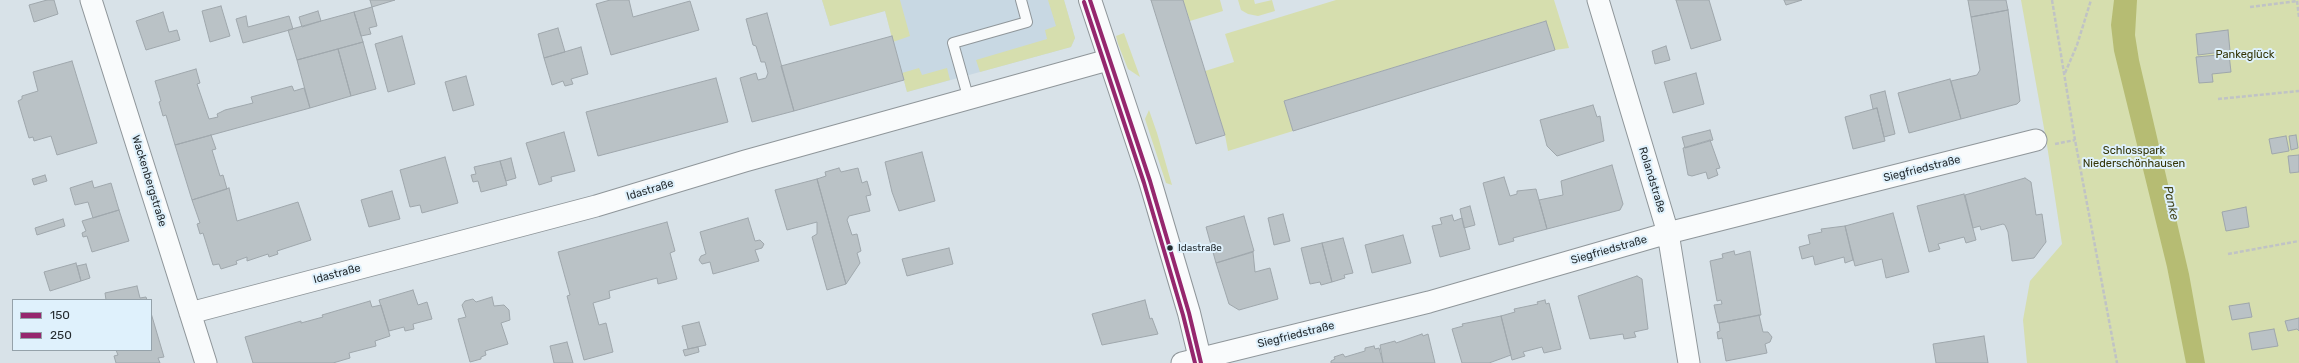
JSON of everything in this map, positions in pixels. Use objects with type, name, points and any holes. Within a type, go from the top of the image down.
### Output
[{"type":"main road","points":[[1090,0],[1108,60],[1124,102],[1150,181],[1189,313],[1195,362]]},
{"type":"street","name":"Wackenbergstraße","points":[[91,0],[206,363]]},
{"type":"street","name":"Rolandstraße","points":[[1598,0],[1668,233],[1689,363]]},
{"type":"street","name":"Idastraße","points":[[190,313],[596,206],[745,161],[969,100],[1108,60]]},
{"type":"street","name":"Siegfriedstraße","points":[[1195,362],[1429,302],[1668,233],[2042,143]]},
{"type":"lane","points":[[969,100],[953,43],[1027,22],[1021,0]]},
{"type":"path","points":[[2052,0],[2075,140],[2117,363]]},
{"type":"path","points":[[2064,74],[2077,45],[2091,0]]},
{"type":"path","points":[[2250,7],[2297,1],[2299,17]]},
{"type":"path","points":[[2218,99],[2299,91]]},
{"type":"path","points":[[2042,143],[2075,140]]},
{"type":"path","points":[[2228,254],[2299,241]]},
{"type":"shaded area","points":[[822,0],[1064,0],[1075,38],[1071,47],[907,92],[885,11],[830,26]]},
{"type":"green space","points":[[822,0],[900,0],[910,36],[893,42],[885,11],[830,26]]},
{"type":"green space","points":[[1048,0],[1064,0],[1075,38],[1071,47],[980,72],[976,60],[1047,39],[1045,30],[1056,26]]},
{"type":"green space","points":[[1183,0],[1220,0],[1223,11],[1190,21]]},
{"type":"green space","points":[[1238,0],[1254,0],[1255,4],[1272,0],[1275,11],[1258,16],[1248,14],[1241,10]]},
{"type":"green space","points":[[1336,0],[1554,0],[1569,48],[1555,50],[1545,21],[1284,101],[1293,131],[1228,151],[1225,135],[1205,71],[1234,62],[1225,34]]},
{"type":"green space","name":"Schlosspark Niederschönhausen","points":[[2021,0],[2299,0],[2299,363],[2027,363],[2023,320],[2030,281],[2062,244],[2047,145]]},
{"type":"green space","points":[[1124,33],[1140,77],[1128,69],[1118,44],[1116,36]]},
{"type":"green space","points":[[919,68],[922,75],[947,68],[950,80],[907,92],[902,73]]},
{"type":"green space","points":[[1149,110],[1172,185],[1166,183],[1145,119]]},
{"type":"water","name":"Panke","points":[[2114,0],[2137,0],[2135,35],[2139,60],[2189,274],[2205,363],[2186,363],[2167,267],[2114,51],[2111,25]]},
{"type":"building","points":[[47,0],[54,0],[58,14],[34,22],[29,5]]},
{"type":"building","points":[[370,0],[395,0],[372,7]]},
{"type":"building","points":[[610,0],[629,0],[633,17],[690,1],[699,30],[611,55],[596,4]]},
{"type":"building","points":[[1151,0],[1183,0],[1225,135],[1196,144]]},
{"type":"building","points":[[1676,0],[1709,0],[1721,40],[1691,49]]},
{"type":"building","points":[[1784,0],[1802,0],[1786,5]]},
{"type":"building","points":[[1968,0],[2006,0],[2008,10],[1971,17]]},
{"type":"building","points":[[221,6],[230,36],[210,42],[202,11]]},
{"type":"building","points":[[372,7],[377,26],[369,28],[371,34],[361,36],[354,12]]},
{"type":"building","points":[[2008,10],[2020,101],[2017,104],[1961,119],[1951,81],[1977,75],[1980,70],[1971,17]]},
{"type":"building","points":[[318,11],[321,21],[302,27],[299,17]]},
{"type":"building","points":[[163,12],[169,32],[177,30],[180,40],[146,50],[136,21]]},
{"type":"building","points":[[354,12],[363,42],[297,60],[288,30]]},
{"type":"building","points":[[767,13],[794,111],[752,122],[740,78],[756,73],[758,80],[766,78],[768,73],[765,62],[761,62],[756,46],[753,45],[746,19]]},
{"type":"building","points":[[246,16],[248,27],[289,16],[293,29],[243,43],[236,19]]},
{"type":"building","points":[[1546,21],[1555,50],[1293,131],[1284,101]]},
{"type":"building","points":[[558,28],[565,52],[544,58],[538,34]]},
{"type":"building","points":[[2228,30],[2230,51],[2198,55],[2196,34]]},
{"type":"building","points":[[402,36],[415,84],[388,92],[375,44]]},
{"type":"building","points":[[892,36],[904,80],[794,111],[781,66]]},
{"type":"building","points":[[363,42],[376,89],[351,96],[338,49]]},
{"type":"building","points":[[1666,46],[1670,60],[1655,64],[1652,51]]},
{"type":"building","points":[[581,47],[588,74],[571,79],[573,84],[565,86],[563,81],[552,85],[544,58]]},
{"type":"building","points":[[338,49],[351,96],[310,108],[297,60]]},
{"type":"building","points":[[2229,54],[2231,72],[2212,74],[2213,82],[2199,83],[2196,57]]},
{"type":"building","points":[[72,61],[97,143],[57,155],[51,136],[34,141],[33,137],[29,138],[18,101],[22,99],[22,96],[38,91],[33,72]]},
{"type":"building","points":[[196,69],[200,83],[197,84],[209,119],[218,117],[217,114],[225,110],[253,103],[251,97],[292,86],[294,91],[304,88],[310,108],[175,145],[166,115],[163,116],[159,102],[161,101],[155,81]]},
{"type":"building","points":[[1696,73],[1704,104],[1673,113],[1664,82]]},
{"type":"building","points":[[466,76],[474,105],[453,111],[445,82]]},
{"type":"building","points":[[716,78],[728,122],[598,156],[586,112]]},
{"type":"building","points":[[1950,79],[1961,119],[1909,133],[1898,93]]},
{"type":"building","points":[[1885,91],[1895,134],[1884,137],[1877,108],[1873,109],[1870,95]]},
{"type":"building","points":[[1593,105],[1597,117],[1600,116],[1604,141],[1557,156],[1547,146],[1540,120]]},
{"type":"building","points":[[1877,108],[1885,141],[1853,149],[1845,117]]},
{"type":"building","points":[[1710,130],[1713,140],[1685,148],[1682,137]]},
{"type":"building","points":[[564,132],[575,171],[551,177],[552,181],[539,185],[526,143]]},
{"type":"building","points":[[211,135],[216,149],[212,150],[220,176],[223,175],[227,189],[192,200],[175,145]]},
{"type":"building","points":[[2296,135],[2298,148],[2291,150],[2289,136]]},
{"type":"building","points":[[2286,136],[2289,151],[2272,154],[2269,139]]},
{"type":"building","points":[[1710,140],[1720,168],[1716,169],[1718,175],[1708,179],[1706,172],[1692,176],[1688,175],[1683,148]]},
{"type":"building","points":[[922,152],[935,201],[899,211],[892,192],[885,162]]},
{"type":"building","points":[[2299,155],[2299,172],[2290,173],[2288,156]]},
{"type":"building","points":[[445,157],[458,203],[422,213],[420,205],[410,207],[400,170]]},
{"type":"building","points":[[511,158],[516,178],[506,181],[500,161]]},
{"type":"building","points":[[500,161],[507,185],[481,192],[478,181],[473,182],[471,175],[476,174],[474,167]]},
{"type":"building","points":[[1612,165],[1623,204],[1620,210],[1547,229],[1539,200],[1563,195],[1561,181]]},
{"type":"building","points":[[839,168],[841,172],[858,168],[862,183],[867,181],[871,195],[866,196],[870,211],[849,216],[847,220],[852,235],[857,234],[861,251],[857,253],[860,263],[846,284],[817,179],[826,176],[825,172]]},
{"type":"building","points":[[45,175],[47,181],[34,185],[32,179]]},
{"type":"building","points":[[1504,177],[1510,196],[1517,194],[1517,191],[1536,189],[1547,229],[1513,238],[1514,241],[1499,245],[1483,183]]},
{"type":"building","points":[[2025,178],[2031,182],[2036,215],[2042,214],[2046,242],[2034,258],[2012,261],[2008,232],[2005,225],[2003,224],[1981,230],[1980,226],[1973,228],[1965,195]]},
{"type":"building","points":[[817,179],[846,284],[827,290],[812,237],[817,234],[817,222],[787,230],[775,190]]},
{"type":"building","points":[[92,181],[94,188],[111,183],[119,210],[93,218],[88,202],[75,205],[70,188]]},
{"type":"building","points":[[229,188],[237,221],[298,202],[311,240],[277,251],[278,254],[269,257],[268,254],[247,261],[247,257],[236,261],[237,264],[221,269],[219,264],[213,265],[203,233],[200,234],[197,224],[200,223],[192,200]]},
{"type":"building","points":[[392,191],[400,219],[369,227],[361,200]]},
{"type":"building","points":[[1964,194],[1976,240],[1966,243],[1964,237],[1938,244],[1940,249],[1929,252],[1917,206]]},
{"type":"building","points":[[1470,206],[1475,225],[1464,228],[1460,209]]},
{"type":"building","points":[[2246,207],[2249,227],[2226,231],[2222,212]]},
{"type":"building","points":[[119,210],[129,241],[92,252],[87,236],[83,237],[82,233],[86,231],[82,221]]},
{"type":"building","points":[[1893,213],[1909,272],[1886,278],[1882,259],[1855,266],[1845,226]]},
{"type":"building","points":[[1283,214],[1290,241],[1274,245],[1268,218]]},
{"type":"building","points":[[1452,215],[1454,221],[1462,218],[1470,249],[1440,257],[1432,226],[1442,224],[1440,218]]},
{"type":"building","points":[[1244,216],[1254,251],[1216,263],[1206,227]]},
{"type":"building","points":[[748,218],[755,241],[760,240],[764,244],[762,248],[755,250],[759,261],[713,274],[710,262],[702,264],[699,260],[701,256],[706,254],[700,232]]},
{"type":"building","points":[[63,219],[65,226],[37,235],[35,228]]},
{"type":"building","points":[[667,222],[675,251],[670,253],[677,279],[658,284],[657,278],[609,291],[610,298],[593,303],[599,325],[606,323],[613,352],[584,360],[567,296],[570,295],[558,252]]},
{"type":"building","points":[[1845,226],[1853,260],[1845,263],[1844,257],[1815,265],[1813,256],[1802,259],[1799,247],[1810,244],[1808,235],[1822,232],[1821,229]]},
{"type":"building","points":[[1403,235],[1411,263],[1372,273],[1365,245]]},
{"type":"building","points":[[1343,238],[1353,273],[1344,275],[1345,278],[1332,282],[1322,243]]},
{"type":"building","points":[[1322,243],[1332,282],[1321,285],[1320,282],[1310,284],[1301,248]]},
{"type":"building","points":[[949,248],[953,264],[907,276],[902,259]]},
{"type":"building","points":[[1734,251],[1735,255],[1750,251],[1761,315],[1718,323],[1714,305],[1722,304],[1721,300],[1717,301],[1710,261],[1723,258],[1722,254]]},
{"type":"building","points":[[1253,252],[1255,272],[1270,268],[1278,299],[1239,310],[1229,304],[1216,263]]},
{"type":"building","points":[[76,263],[81,281],[50,291],[44,272]]},
{"type":"building","points":[[86,264],[90,278],[81,281],[77,266]]},
{"type":"building","points":[[1637,276],[1642,279],[1648,329],[1634,332],[1636,337],[1624,339],[1623,334],[1590,339],[1578,296]]},
{"type":"building","points":[[137,286],[140,298],[146,297],[147,299],[106,299],[105,293]]},
{"type":"building","points":[[413,290],[418,305],[427,302],[432,319],[413,324],[414,329],[405,331],[404,327],[389,331],[379,300]]},
{"type":"building","points":[[492,297],[494,306],[504,305],[509,310],[510,320],[501,323],[508,344],[485,351],[486,355],[481,357],[481,359],[470,362],[458,319],[466,317],[462,305],[465,301],[473,299],[476,302]]},
{"type":"building","points":[[1145,300],[1150,319],[1152,318],[1158,334],[1102,345],[1092,314]]},
{"type":"building","points":[[1545,300],[1546,304],[1549,303],[1561,349],[1544,353],[1542,347],[1523,352],[1525,356],[1512,360],[1501,316],[1515,312],[1514,309],[1538,304],[1537,302]]},
{"type":"building","points":[[370,301],[372,307],[381,305],[390,336],[375,341],[376,346],[349,353],[350,358],[333,363],[253,363],[245,337],[301,321],[301,323],[323,317],[322,315]]},
{"type":"building","points":[[2249,303],[2252,317],[2232,320],[2229,306]]},
{"type":"building","points":[[1759,315],[1763,332],[1768,332],[1772,337],[1770,342],[1765,344],[1767,353],[1726,361],[1722,338],[1718,339],[1717,332],[1720,331],[1719,323]]},
{"type":"building","points":[[152,316],[164,357],[158,358],[160,363],[116,363],[114,356],[118,355],[116,351],[152,351]]},
{"type":"building","points":[[1501,316],[1511,355],[1489,363],[1462,363],[1452,329],[1463,326],[1462,324]]},
{"type":"building","points":[[2299,318],[2299,331],[2297,329],[2288,331],[2285,321]]},
{"type":"building","points":[[699,322],[706,345],[688,349],[682,326]]},
{"type":"building","points":[[2274,329],[2278,346],[2252,350],[2249,333]]},
{"type":"building","points":[[1422,334],[1423,336],[1428,334],[1435,363],[1383,363],[1380,345],[1395,341],[1396,343]]},
{"type":"building","points":[[1984,336],[1988,363],[1936,363],[1933,344]]},
{"type":"building","points":[[567,342],[573,363],[554,363],[550,346]]},
{"type":"building","points":[[1374,346],[1375,349],[1379,348],[1383,363],[1331,363],[1331,361],[1335,359],[1334,357],[1343,354],[1345,357],[1365,351],[1365,348]]},
{"type":"building","points":[[698,347],[699,352],[685,356],[683,350]]},
{"type":"transit line","name":"150","points":[[1090,0],[1150,181],[1189,313],[1201,363]]},
{"type":"transit line","name":"250","points":[[1084,2],[1144,183],[1183,315],[1195,363]]},
{"type":"place","name":"Idastraße","points":[[1170,248]]},
{"type":"park label","name":"Pankeglück","points":[[2245,55]]}]
